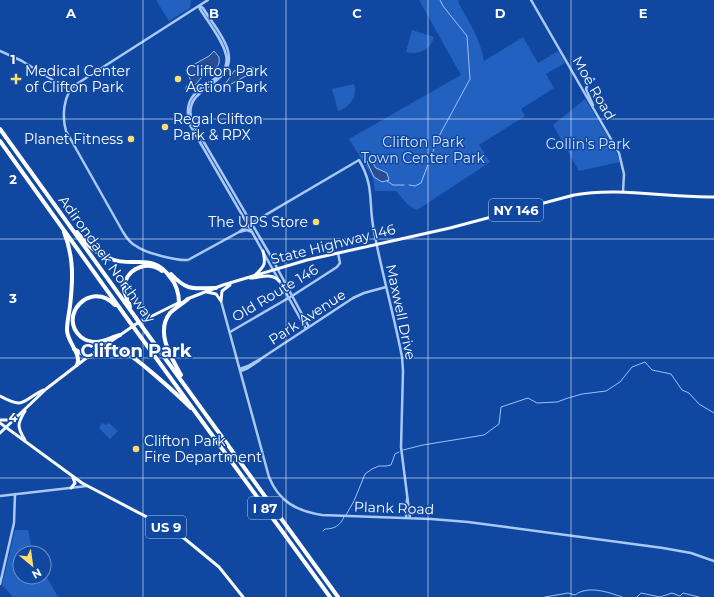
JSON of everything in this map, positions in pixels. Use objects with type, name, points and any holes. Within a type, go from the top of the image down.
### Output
[{"type":"highway","name":"Adirondack Northway","points":[[0,129],[338,597]]},
{"type":"highway","name":"Adirondack Northway","points":[[0,141],[128,320],[330,597]]},
{"type":"highway","points":[[60,223],[72,257],[72,282],[67,331],[69,339],[79,358],[77,365]]},
{"type":"highway","points":[[68,223],[94,250],[107,258],[122,262],[152,263],[164,267],[181,284],[187,287],[195,289],[216,288]]},
{"type":"highway","points":[[130,309],[130,304],[125,293],[126,281],[134,270],[144,266],[156,267],[165,273],[175,289],[178,304]]},
{"type":"highway","points":[[160,266],[165,270],[175,284],[179,296],[178,304]]},
{"type":"highway","points":[[120,335],[101,342],[85,340],[78,334],[74,327],[73,319],[75,311],[81,302],[87,298],[96,296],[102,297],[113,303],[128,320]]},
{"type":"highway","points":[[182,381],[164,338],[163,332],[167,318],[188,299]]},
{"type":"highway","points":[[74,349],[88,357],[108,348],[122,349],[177,395],[203,422]]},
{"type":"main road","name":"State Highway 146","points":[[0,433],[46,389],[88,357],[136,324],[188,299],[254,275],[338,253],[450,228],[574,195],[593,192],[624,192],[714,197]]},
{"type":"main road","points":[[254,275],[264,264],[262,251]]},
{"type":"main road","points":[[248,278],[272,276],[279,281]]},
{"type":"main road","points":[[221,301],[222,291],[234,282]]},
{"type":"main road","points":[[205,292],[216,294],[221,301]]},
{"type":"main road","points":[[0,396],[13,403],[20,404],[46,389]]},
{"type":"main road","points":[[26,442],[18,426],[21,417],[28,406]]},
{"type":"main road","points":[[0,421],[18,416]]},
{"type":"main road","name":"US 9","points":[[0,421],[73,478],[162,525],[185,539],[219,567],[243,597]]},
{"type":"main road","points":[[71,488],[75,484],[73,478]]},
{"type":"street","points":[[208,0],[110,62],[70,90],[64,112],[64,125],[122,232],[137,248],[179,260],[186,260],[197,256],[239,232],[248,225]]},
{"type":"street","name":"Moe Road","points":[[531,0],[619,153],[624,174],[624,192]]},
{"type":"street","points":[[199,6],[203,8],[225,44],[229,59],[226,70],[222,76],[200,92],[194,99],[190,110],[191,118],[195,128],[252,223],[307,328]]},
{"type":"street","points":[[199,6],[224,50],[226,62],[221,74],[197,90],[193,95],[188,106],[188,118],[193,131],[262,251],[275,269],[279,281],[290,297]]},
{"type":"street","points":[[0,50],[22,61],[70,90]]},
{"type":"street","points":[[594,79],[588,84],[586,89],[592,100],[594,109]]},
{"type":"street","name":"Maxwell Drive","points":[[252,223],[359,160],[369,180],[372,226],[402,358],[401,447],[410,518]]},
{"type":"street","points":[[248,225],[256,232]]},
{"type":"street","points":[[239,232],[247,230],[252,232]]},
{"type":"street","name":"Old Route 146","points":[[230,332],[338,267],[340,263],[338,253]]},
{"type":"street","name":"Park Avenue","points":[[240,370],[252,366],[357,296],[386,287]]},
{"type":"street","name":"Plank Road","points":[[221,301],[269,477],[276,490],[286,501],[296,508],[314,514],[468,522],[597,538],[677,550],[714,560]]},
{"type":"street","points":[[0,496],[87,486]]},
{"type":"street","points":[[0,584],[14,523],[15,494]]},
{"type":"street","name":"Maxwell Drive","points":[[406,518],[407,495]]},
{"type":"green space","points":[[156,0],[191,0],[190,8],[169,21]]},
{"type":"green space","name":"Clifton Park Town Center Park","points":[[419,0],[458,0],[477,38],[484,61],[523,37],[538,63],[558,51],[565,63],[546,74],[554,88],[521,109],[525,116],[479,145],[490,162],[417,210],[408,205],[396,191],[375,191],[373,178],[349,139],[461,75]]},
{"type":"green space","points":[[412,30],[434,37],[427,49],[415,53],[406,52]]},
{"type":"green space","points":[[354,84],[355,93],[352,101],[346,107],[338,111],[332,89]]},
{"type":"green space","name":"Collin's Park","points":[[585,99],[615,149],[620,162],[579,171],[553,125]]},
{"type":"green space","points":[[102,423],[106,425],[109,423],[118,431],[110,439],[99,428]]},
{"type":"green space","points":[[15,530],[28,530],[31,545],[12,545],[12,585],[51,585],[58,597],[13,597],[2,585]]},
{"type":"shaded area","points":[[214,51],[219,57],[219,64],[216,68],[208,71],[193,87],[186,90],[186,87],[191,81],[186,69],[209,56]]},
{"type":"shaded area","points":[[251,67],[254,68],[253,72],[224,88],[224,85],[234,71]]},
{"type":"shaded area","points":[[370,159],[376,168],[387,173],[389,180],[382,182],[374,177],[367,162]]},
{"type":"waterway","points":[[409,185],[415,186],[421,183],[438,138],[470,79],[467,36],[443,6],[440,0]]},
{"type":"waterway","points":[[387,181],[393,185],[404,185]]},
{"type":"waterway","points":[[403,450],[423,445],[484,435],[499,424],[501,407],[528,398],[537,403],[557,402],[582,394],[606,391],[620,382],[632,367],[645,362],[652,370],[671,374],[682,390],[689,393],[699,404],[714,413]]},
{"type":"waterway","points":[[346,515],[354,501],[365,474],[379,466],[391,465],[395,454],[399,452]]},
{"type":"waterway","points":[[323,531],[341,523],[344,517]]},
{"type":"waterway","points":[[545,597],[568,593],[575,595],[586,590],[598,590],[622,597]]},
{"type":"waterway","points":[[637,597],[641,593],[660,597],[672,593],[680,596],[683,593],[699,597]]},
{"type":"place","name":"Medical Center of Clifton Park","points":[[16,79]]},
{"type":"place","name":"Clifton Park Action Park","points":[[178,79]]},
{"type":"place","name":"Regal Clifton Park & RPX","points":[[165,127]]},
{"type":"place","name":"Planet Fitness","points":[[131,139]]},
{"type":"place","name":"The UPS Store","points":[[316,222]]},
{"type":"place","name":"Clifton Park Fire Department","points":[[136,449]]},
{"type":"district","name":"Clifton Park","points":[[136,351]]}]
